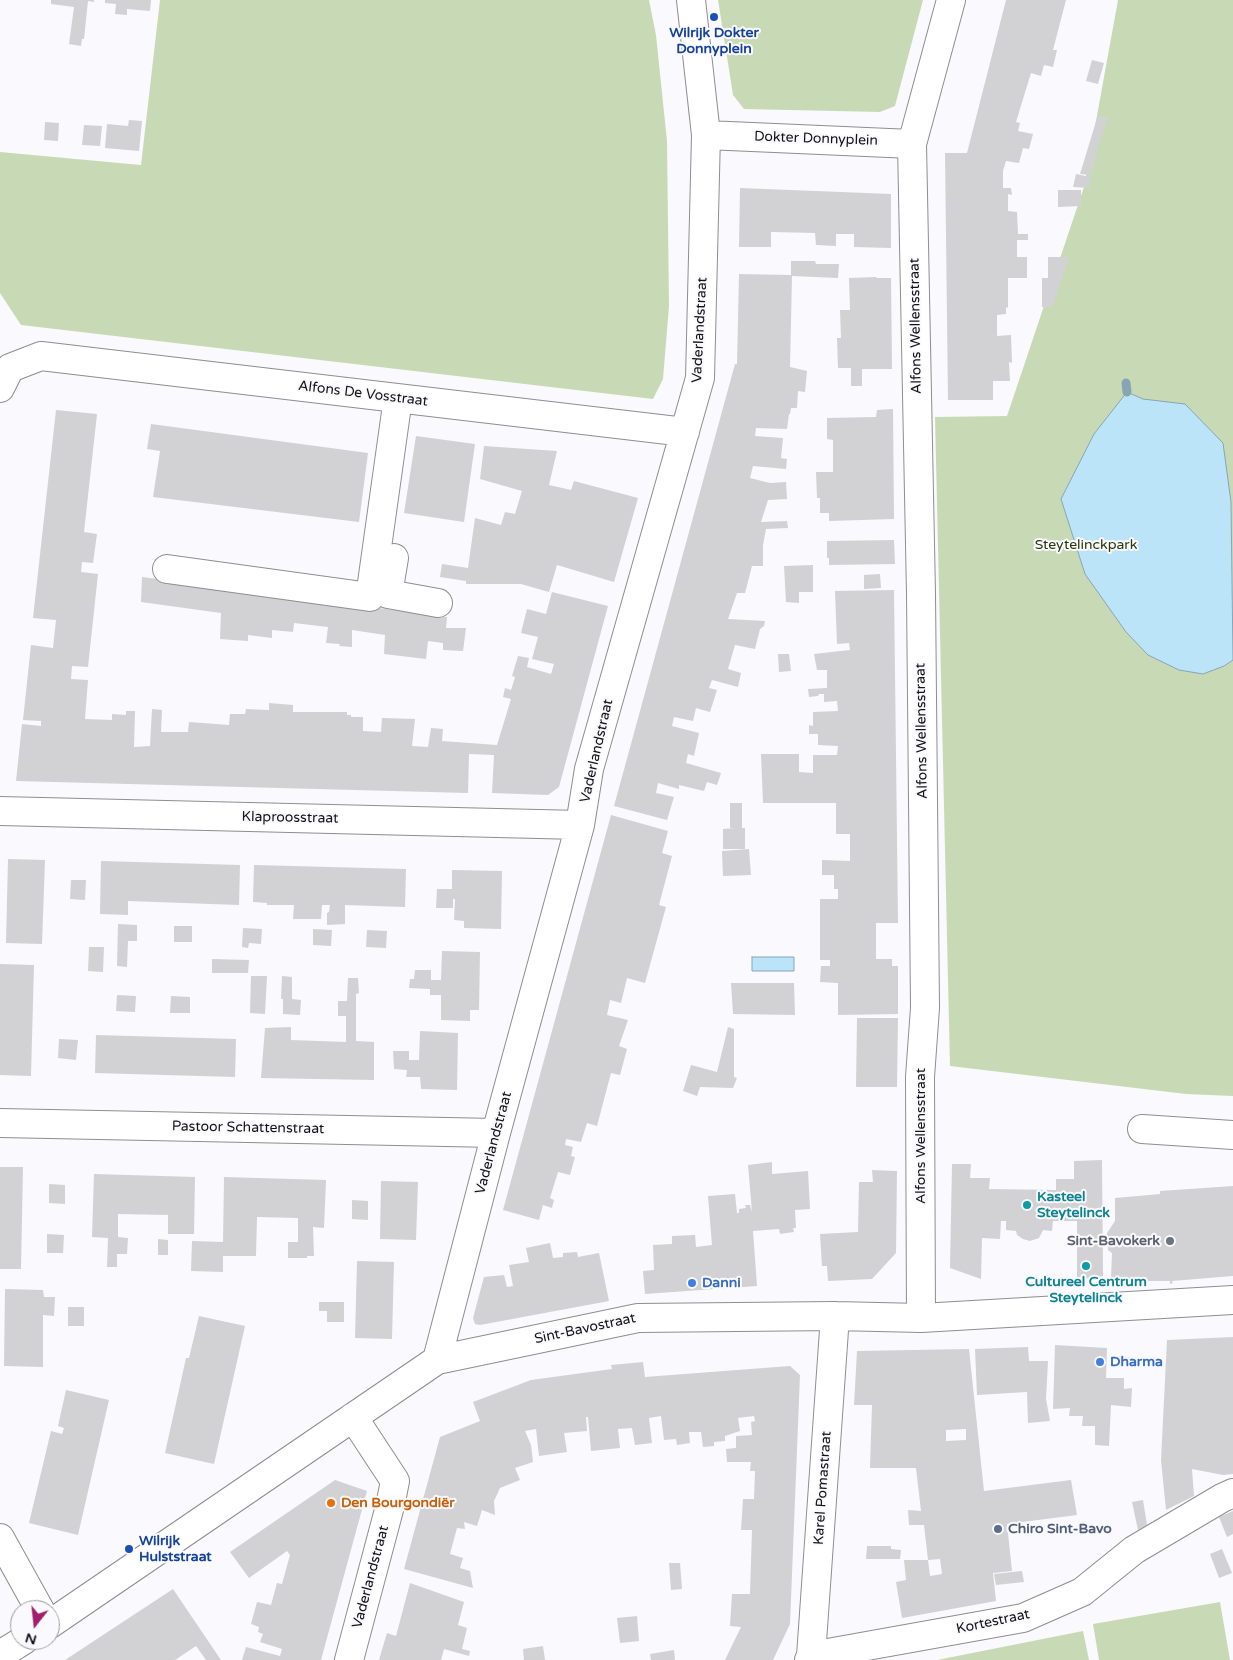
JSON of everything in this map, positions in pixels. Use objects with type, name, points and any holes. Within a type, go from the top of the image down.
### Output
[{"type":"street","points":[[691,0],[706,135]]},
{"type":"street","points":[[912,144],[951,0]]},
{"type":"street","name":"Dokter Donnyplein","points":[[706,135],[912,144]]},
{"type":"street","name":"Vaderlandstraat","points":[[437,1360],[496,1133],[580,825],[589,769],[700,378],[706,135]]},
{"type":"street","name":"Alfons Wellensstraat","points":[[912,144],[918,548],[921,594],[925,1008],[920,1077],[921,1318]]},
{"type":"street","name":"Alfons De Vosstraat","points":[[0,388],[10,368],[41,356],[685,432]]},
{"type":"street","points":[[167,569],[370,597],[407,399]]},
{"type":"street","points":[[407,399],[388,594],[438,603]]},
{"type":"street","name":"Klaproosstraat","points":[[0,811],[580,825]]},
{"type":"street","name":"Pastoor Schattenstraat","points":[[0,1123],[496,1133]]},
{"type":"street","points":[[1142,1129],[1233,1135]]},
{"type":"street","name":"Sint-Bavostraat","points":[[60,1617],[437,1360],[638,1318],[835,1316],[921,1318],[1233,1300]]},
{"type":"street","name":"Karel Pomastraat","points":[[811,1659],[835,1316]]},
{"type":"street","name":"Vaderlandstraat","points":[[349,1660],[395,1481],[353,1417]]},
{"type":"street","name":"Kortestraat","points":[[811,1659],[1023,1618],[1082,1592],[1134,1550],[1233,1494]]},
{"type":"street","points":[[0,1538],[34,1600]]},
{"type":"green space","points":[[160,0],[649,0],[656,35],[667,141],[669,306],[663,379],[653,399],[21,325],[0,293],[0,152],[141,165]]},
{"type":"green space","points":[[718,0],[923,0],[895,106],[880,112],[744,109],[733,95]]},
{"type":"green space","name":"Steytelinckpark","points":[[1118,0],[1233,0],[1233,1096],[1186,1094],[950,1066],[935,417],[1007,416],[1084,187]]},
{"type":"green space","points":[[1220,1602],[1230,1660],[1099,1660],[1093,1624]]},
{"type":"green space","points":[[1083,1631],[1089,1660],[937,1660]]},
{"type":"water","points":[[1127,392],[1143,399],[1185,404],[1223,443],[1231,502],[1233,660],[1224,666],[1203,674],[1179,670],[1148,655],[1126,632],[1085,574],[1061,499],[1094,434]]},
{"type":"water","points":[[752,957],[794,957],[794,971],[752,971]]},
{"type":"building","points":[[51,0],[94,0],[94,2],[88,1],[84,39],[82,39],[81,46],[69,44],[74,7],[51,4]]},
{"type":"building","points":[[105,0],[151,0],[150,11],[127,9],[127,15],[115,14],[116,4],[105,3]]},
{"type":"building","points":[[1006,0],[1066,0],[1053,50],[1057,50],[1053,67],[1044,65],[1041,76],[1031,73],[1016,122],[1020,123],[1018,131],[1033,134],[1029,149],[1023,148],[1019,163],[1006,161],[1003,171],[1003,188],[1011,188],[1012,195],[1008,194],[1008,211],[1017,212],[1018,234],[1028,234],[1028,240],[1017,240],[1017,257],[1027,257],[1027,278],[1008,278],[1008,308],[1006,307],[1006,314],[997,315],[997,336],[1011,335],[1012,363],[1009,362],[1010,381],[993,381],[993,400],[948,400],[945,153],[967,153]]},
{"type":"building","points":[[1092,60],[1104,63],[1098,84],[1086,81]]},
{"type":"building","points":[[1098,115],[1108,118],[1090,175],[1080,174]]},
{"type":"building","points":[[129,120],[142,121],[139,151],[105,148],[107,124],[128,126]]},
{"type":"building","points":[[45,122],[59,123],[58,141],[44,140]]},
{"type":"building","points":[[84,125],[102,126],[100,146],[82,145]]},
{"type":"building","points":[[1076,174],[1090,177],[1090,188],[1073,187]]},
{"type":"building","points":[[740,188],[891,194],[891,248],[854,247],[854,234],[836,234],[836,246],[816,245],[815,233],[771,232],[771,247],[739,247]]},
{"type":"building","points":[[1058,190],[1081,190],[1081,206],[1058,207]]},
{"type":"building","points":[[1048,257],[1069,257],[1052,307],[1042,307],[1042,278],[1048,278]]},
{"type":"building","points":[[791,261],[839,264],[838,278],[792,276],[790,367],[807,371],[805,392],[798,391],[797,408],[791,408],[787,429],[756,428],[755,436],[783,438],[781,458],[787,459],[786,469],[753,466],[750,478],[770,483],[786,482],[787,499],[768,500],[761,522],[787,521],[788,528],[766,529],[763,545],[763,566],[752,566],[745,593],[737,593],[728,619],[765,621],[764,626],[760,629],[755,649],[735,645],[728,669],[741,673],[738,687],[712,680],[709,688],[717,690],[710,712],[696,708],[693,721],[674,717],[672,726],[699,733],[694,756],[688,754],[686,763],[721,773],[717,785],[707,782],[704,791],[679,785],[679,789],[658,783],[656,793],[674,797],[667,820],[614,806],[735,364],[737,364],[739,274],[791,275]]},
{"type":"building","points":[[849,278],[891,278],[892,369],[862,369],[862,386],[851,386],[851,368],[838,368],[837,338],[841,338],[840,310],[850,310]]},
{"type":"building","points":[[893,409],[894,519],[829,521],[829,513],[820,513],[820,498],[817,498],[816,472],[833,472],[833,440],[827,439],[827,418],[876,417],[877,410]]},
{"type":"building","points":[[56,410],[97,414],[84,532],[97,534],[93,563],[82,562],[81,572],[98,574],[88,667],[72,666],[71,679],[88,680],[85,719],[112,720],[112,714],[126,715],[126,711],[135,711],[134,747],[150,746],[152,709],[162,710],[161,732],[188,732],[189,722],[229,725],[230,714],[245,714],[246,709],[269,710],[269,703],[293,705],[293,712],[347,712],[347,715],[351,715],[351,717],[363,717],[363,731],[381,732],[382,718],[415,719],[412,746],[428,747],[431,728],[443,729],[442,741],[497,745],[511,699],[503,697],[505,688],[511,690],[515,677],[512,676],[518,656],[529,658],[527,667],[551,674],[554,664],[532,659],[538,637],[521,633],[527,609],[546,614],[552,592],[608,606],[559,787],[548,795],[492,793],[494,755],[469,754],[468,793],[16,781],[22,724],[41,726],[41,721],[23,720],[31,645],[53,648],[56,620],[33,618]]},
{"type":"building","points":[[151,424],[368,453],[359,522],[153,497],[160,451],[147,449]]},
{"type":"building","points":[[416,436],[475,444],[464,522],[404,513]]},
{"type":"building","points":[[484,446],[557,451],[549,485],[571,490],[574,481],[638,498],[614,582],[557,565],[549,592],[521,584],[466,584],[466,581],[440,577],[442,564],[468,568],[475,518],[501,525],[505,512],[515,514],[522,491],[480,479]]},
{"type":"building","points":[[894,540],[895,564],[829,565],[827,541]]},
{"type":"building","points":[[813,565],[813,592],[799,592],[799,603],[786,602],[784,566]]},
{"type":"building","points":[[880,574],[881,588],[864,589],[864,575]]},
{"type":"building","points":[[142,577],[447,617],[446,628],[466,628],[463,651],[443,650],[443,643],[428,641],[426,659],[384,654],[385,635],[352,630],[352,647],[339,646],[340,644],[326,643],[328,627],[294,623],[293,632],[272,630],[272,638],[248,635],[248,641],[220,639],[221,613],[141,602]]},
{"type":"building","points":[[894,590],[898,923],[876,923],[876,959],[892,959],[892,966],[898,966],[898,1014],[838,1015],[838,983],[820,982],[821,966],[830,966],[830,960],[820,960],[820,899],[838,899],[838,889],[834,889],[834,875],[822,875],[822,860],[850,861],[850,834],[836,834],[836,803],[763,803],[761,754],[799,754],[799,772],[813,773],[813,755],[837,755],[838,746],[818,745],[818,734],[809,734],[809,725],[813,726],[813,712],[838,711],[837,701],[824,702],[824,694],[809,697],[808,689],[827,688],[827,670],[817,670],[814,654],[850,650],[849,643],[837,644],[835,591]]},
{"type":"building","points":[[778,654],[789,654],[791,671],[779,672]]},
{"type":"building","points":[[730,803],[742,803],[742,828],[745,828],[745,849],[723,849],[723,829],[736,828],[730,828]]},
{"type":"building","points":[[611,815],[668,831],[662,853],[672,856],[659,905],[666,907],[645,983],[627,978],[621,1003],[610,1000],[607,1015],[628,1020],[619,1046],[627,1049],[620,1075],[611,1073],[597,1126],[587,1123],[581,1142],[566,1139],[565,1145],[573,1147],[571,1156],[575,1157],[570,1175],[558,1172],[550,1198],[554,1200],[552,1208],[543,1205],[539,1220],[503,1210]]},
{"type":"building","points":[[749,849],[751,875],[723,876],[722,851]]},
{"type":"building","points":[[8,859],[45,860],[42,944],[6,943]]},
{"type":"building","points":[[101,861],[240,865],[239,905],[128,901],[128,915],[100,914]]},
{"type":"building","points":[[254,865],[406,869],[405,907],[345,905],[345,924],[327,925],[327,913],[329,912],[330,905],[322,905],[321,919],[293,919],[294,905],[267,905],[267,903],[253,902]]},
{"type":"building","points":[[452,870],[502,871],[501,929],[464,928],[464,921],[454,920],[455,899],[453,899],[453,908],[436,908],[437,889],[452,889]]},
{"type":"building","points":[[71,880],[86,880],[85,900],[70,899]]},
{"type":"building","points":[[118,924],[137,925],[137,941],[128,941],[127,967],[117,966]]},
{"type":"building","points":[[174,926],[192,926],[192,942],[174,942]]},
{"type":"building","points":[[243,928],[262,929],[261,944],[249,943],[248,948],[242,947]]},
{"type":"building","points":[[313,929],[332,930],[331,946],[313,945]]},
{"type":"building","points":[[367,930],[387,931],[386,948],[366,947]]},
{"type":"building","points":[[89,947],[104,947],[103,972],[88,971]]},
{"type":"building","points":[[442,951],[480,952],[479,1010],[470,1010],[470,1021],[441,1020],[441,995],[430,995],[430,989],[409,988],[410,979],[414,979],[415,970],[431,970],[431,980],[441,980]]},
{"type":"building","points":[[212,959],[249,960],[248,973],[212,973]]},
{"type":"building","points":[[0,964],[34,965],[31,1076],[0,1075]]},
{"type":"building","points":[[251,976],[267,976],[265,1014],[250,1013]]},
{"type":"building","points":[[282,976],[292,977],[292,999],[301,1000],[300,1015],[283,1014],[283,999],[281,999]]},
{"type":"building","points":[[348,978],[358,978],[356,1041],[374,1042],[374,1080],[261,1078],[265,1028],[291,1027],[291,1040],[346,1042],[346,1016],[338,1016],[338,1001],[347,1001]]},
{"type":"building","points":[[731,983],[794,983],[795,1015],[733,1014]]},
{"type":"building","points":[[117,995],[136,996],[135,1012],[116,1011]]},
{"type":"building","points":[[171,996],[190,997],[190,1013],[170,1013]]},
{"type":"building","points":[[857,1018],[898,1018],[897,1087],[856,1087]]},
{"type":"building","points":[[728,1027],[734,1029],[734,1077],[737,1078],[733,1088],[700,1087],[697,1096],[683,1091],[691,1065],[717,1072]]},
{"type":"building","points":[[420,1031],[458,1033],[457,1090],[421,1089],[420,1077],[406,1077],[407,1070],[394,1069],[393,1051],[409,1051],[409,1060],[419,1060]]},
{"type":"building","points":[[96,1035],[236,1039],[235,1077],[95,1073]]},
{"type":"building","points":[[59,1039],[78,1040],[76,1060],[58,1058]]},
{"type":"building","name":"Kasteel Steytelinck","points":[[1102,1160],[1103,1276],[1077,1280],[1077,1221],[1053,1221],[1052,1231],[1043,1230],[1039,1238],[1030,1241],[1017,1235],[1016,1231],[1006,1230],[1006,1221],[1001,1221],[1000,1239],[982,1238],[981,1279],[950,1268],[952,1164],[971,1164],[970,1178],[990,1178],[989,1189],[1056,1190],[1056,1179],[1074,1179],[1074,1161]]},
{"type":"building","points":[[772,1162],[772,1174],[808,1171],[810,1209],[795,1210],[796,1228],[793,1228],[794,1232],[780,1234],[779,1229],[753,1231],[757,1286],[645,1294],[643,1271],[654,1270],[653,1245],[672,1244],[672,1236],[695,1235],[696,1247],[712,1245],[708,1196],[735,1194],[737,1213],[739,1213],[739,1209],[746,1208],[745,1205],[750,1205],[752,1212],[748,1165]]},
{"type":"building","points":[[0,1167],[23,1167],[21,1269],[0,1269]]},
{"type":"building","points":[[872,1170],[897,1171],[896,1253],[872,1279],[828,1281],[827,1266],[822,1266],[820,1234],[858,1232],[859,1182],[873,1182]]},
{"type":"building","points":[[94,1174],[195,1177],[194,1234],[168,1234],[168,1215],[118,1214],[118,1237],[128,1238],[127,1254],[117,1254],[117,1267],[107,1267],[108,1238],[92,1237]]},
{"type":"building","points":[[224,1177],[326,1180],[324,1228],[313,1227],[314,1256],[288,1258],[288,1242],[298,1242],[298,1218],[257,1217],[256,1256],[223,1256],[223,1272],[191,1271],[192,1241],[223,1242]]},
{"type":"building","points":[[381,1181],[418,1182],[416,1240],[380,1239]]},
{"type":"building","points":[[49,1184],[65,1185],[65,1204],[49,1203]]},
{"type":"building","name":"Sint-Bavokerk","points":[[1233,1186],[1233,1276],[1172,1281],[1173,1283],[1170,1284],[1170,1281],[1120,1281],[1121,1277],[1111,1277],[1112,1253],[1108,1250],[1107,1233],[1115,1221],[1115,1198],[1160,1194],[1160,1191]]},
{"type":"building","points":[[352,1200],[368,1201],[368,1220],[352,1219]]},
{"type":"building","points":[[47,1234],[64,1235],[63,1253],[47,1253]]},
{"type":"building","points":[[158,1239],[168,1240],[168,1255],[158,1255]]},
{"type":"building","points":[[550,1243],[553,1258],[563,1257],[563,1253],[577,1252],[578,1257],[599,1253],[609,1301],[480,1325],[475,1324],[473,1318],[484,1277],[504,1275],[507,1287],[513,1286],[509,1265],[529,1262],[526,1248]]},
{"type":"building","points":[[357,1261],[394,1262],[392,1339],[355,1338]]},
{"type":"building","points":[[5,1289],[43,1290],[44,1297],[55,1297],[54,1316],[43,1315],[43,1367],[4,1366]]},
{"type":"building","points":[[319,1302],[344,1302],[344,1322],[327,1322],[327,1311],[319,1311]]},
{"type":"building","points":[[68,1307],[84,1307],[84,1326],[68,1326]]},
{"type":"building","points":[[199,1316],[245,1326],[214,1464],[165,1453],[186,1358],[189,1358]]},
{"type":"building","points":[[1233,1337],[1233,1474],[1223,1475],[1192,1469],[1194,1496],[1166,1510],[1161,1460],[1167,1340]]},
{"type":"building","points":[[1055,1345],[1107,1348],[1106,1378],[1124,1378],[1124,1389],[1132,1388],[1131,1407],[1111,1405],[1109,1446],[1095,1445],[1095,1426],[1082,1426],[1083,1416],[1069,1416],[1070,1408],[1053,1409]]},
{"type":"building","points":[[1028,1347],[1029,1361],[1048,1361],[1046,1399],[1050,1421],[1028,1423],[1027,1392],[977,1395],[975,1349]]},
{"type":"building","points":[[969,1349],[984,1491],[1071,1480],[1077,1515],[1007,1524],[1012,1571],[993,1573],[996,1601],[902,1618],[896,1582],[906,1580],[904,1560],[928,1560],[924,1525],[909,1525],[908,1510],[921,1511],[916,1468],[870,1468],[872,1405],[854,1405],[857,1351]],"holes":[[[966,1429],[966,1440],[946,1441],[946,1430]],[[940,1559],[942,1574],[930,1576],[928,1560]]]},
{"type":"building","points":[[643,1362],[645,1377],[790,1366],[800,1375],[790,1624],[773,1660],[725,1660],[741,1627],[730,1626],[732,1594],[750,1594],[752,1530],[741,1530],[743,1499],[754,1499],[755,1471],[750,1471],[751,1462],[727,1462],[726,1449],[736,1448],[736,1436],[752,1435],[751,1422],[755,1421],[754,1416],[738,1418],[740,1431],[725,1436],[725,1441],[714,1442],[714,1446],[703,1447],[701,1432],[689,1432],[690,1443],[677,1445],[676,1439],[664,1440],[661,1416],[649,1418],[652,1443],[635,1445],[632,1428],[618,1429],[620,1448],[591,1451],[588,1417],[586,1417],[587,1431],[564,1433],[567,1452],[539,1456],[536,1429],[525,1431],[531,1445],[533,1462],[515,1468],[520,1480],[500,1488],[494,1501],[495,1515],[482,1510],[477,1526],[464,1522],[465,1529],[457,1528],[450,1554],[463,1558],[460,1568],[470,1571],[473,1588],[404,1569],[440,1437],[480,1421],[473,1402],[531,1380],[612,1369],[611,1365]]},
{"type":"building","points":[[66,1390],[109,1400],[78,1535],[29,1523],[51,1431],[62,1434],[64,1428],[58,1426]]},
{"type":"building","points":[[335,1480],[367,1491],[321,1660],[242,1660],[246,1647],[280,1656],[282,1649],[260,1642],[263,1634],[258,1632],[259,1627],[251,1624],[257,1602],[271,1605],[277,1583],[282,1584],[290,1555],[287,1551],[249,1578],[230,1552]]},
{"type":"building","points":[[1143,1500],[1147,1525],[1138,1530],[1132,1502]]},
{"type":"building","points":[[1233,1511],[1233,1534],[1227,1537],[1219,1517]]},
{"type":"building","points":[[867,1546],[891,1546],[891,1549],[901,1550],[900,1559],[866,1559]]},
{"type":"building","points":[[1222,1549],[1232,1573],[1219,1578],[1210,1554]]},
{"type":"building","points":[[669,1563],[680,1563],[682,1589],[671,1590]]},
{"type":"building","points":[[1022,1571],[1024,1582],[996,1585],[994,1574]]},
{"type":"building","points":[[410,1583],[464,1602],[458,1625],[467,1628],[462,1649],[470,1651],[469,1656],[444,1649],[441,1660],[379,1660],[387,1633],[396,1636]]},
{"type":"building","points":[[173,1589],[221,1660],[206,1660],[196,1646],[175,1660],[65,1660]]},
{"type":"building","points":[[637,1616],[639,1641],[620,1643],[617,1618]]},
{"type":"building","points":[[543,1646],[545,1660],[524,1660],[523,1649]]},
{"type":"building","points":[[674,1650],[675,1660],[651,1660],[650,1654]]},
{"type":"waterway","points":[[1126,383],[1127,392]]},
{"type":"place","name":"Wilrijk Dokter Donnyplein","points":[[714,17]]},
{"type":"place","name":"Kasteel Steytelinck","points":[[1027,1205]]},
{"type":"place","name":"Sint-Bavokerk","points":[[1170,1241]]},
{"type":"place","name":"Cultureel Centrum Steytelinck","points":[[1086,1266]]},
{"type":"place","name":"Danni","points":[[692,1283]]},
{"type":"place","name":"Dharma","points":[[1100,1362]]},
{"type":"place","name":"Den Bourgondiër","points":[[331,1503]]},
{"type":"place","name":"Chiro Sint-Bavo","points":[[998,1529]]},
{"type":"place","name":"Wilrijk Hulststraat","points":[[129,1549]]}]
